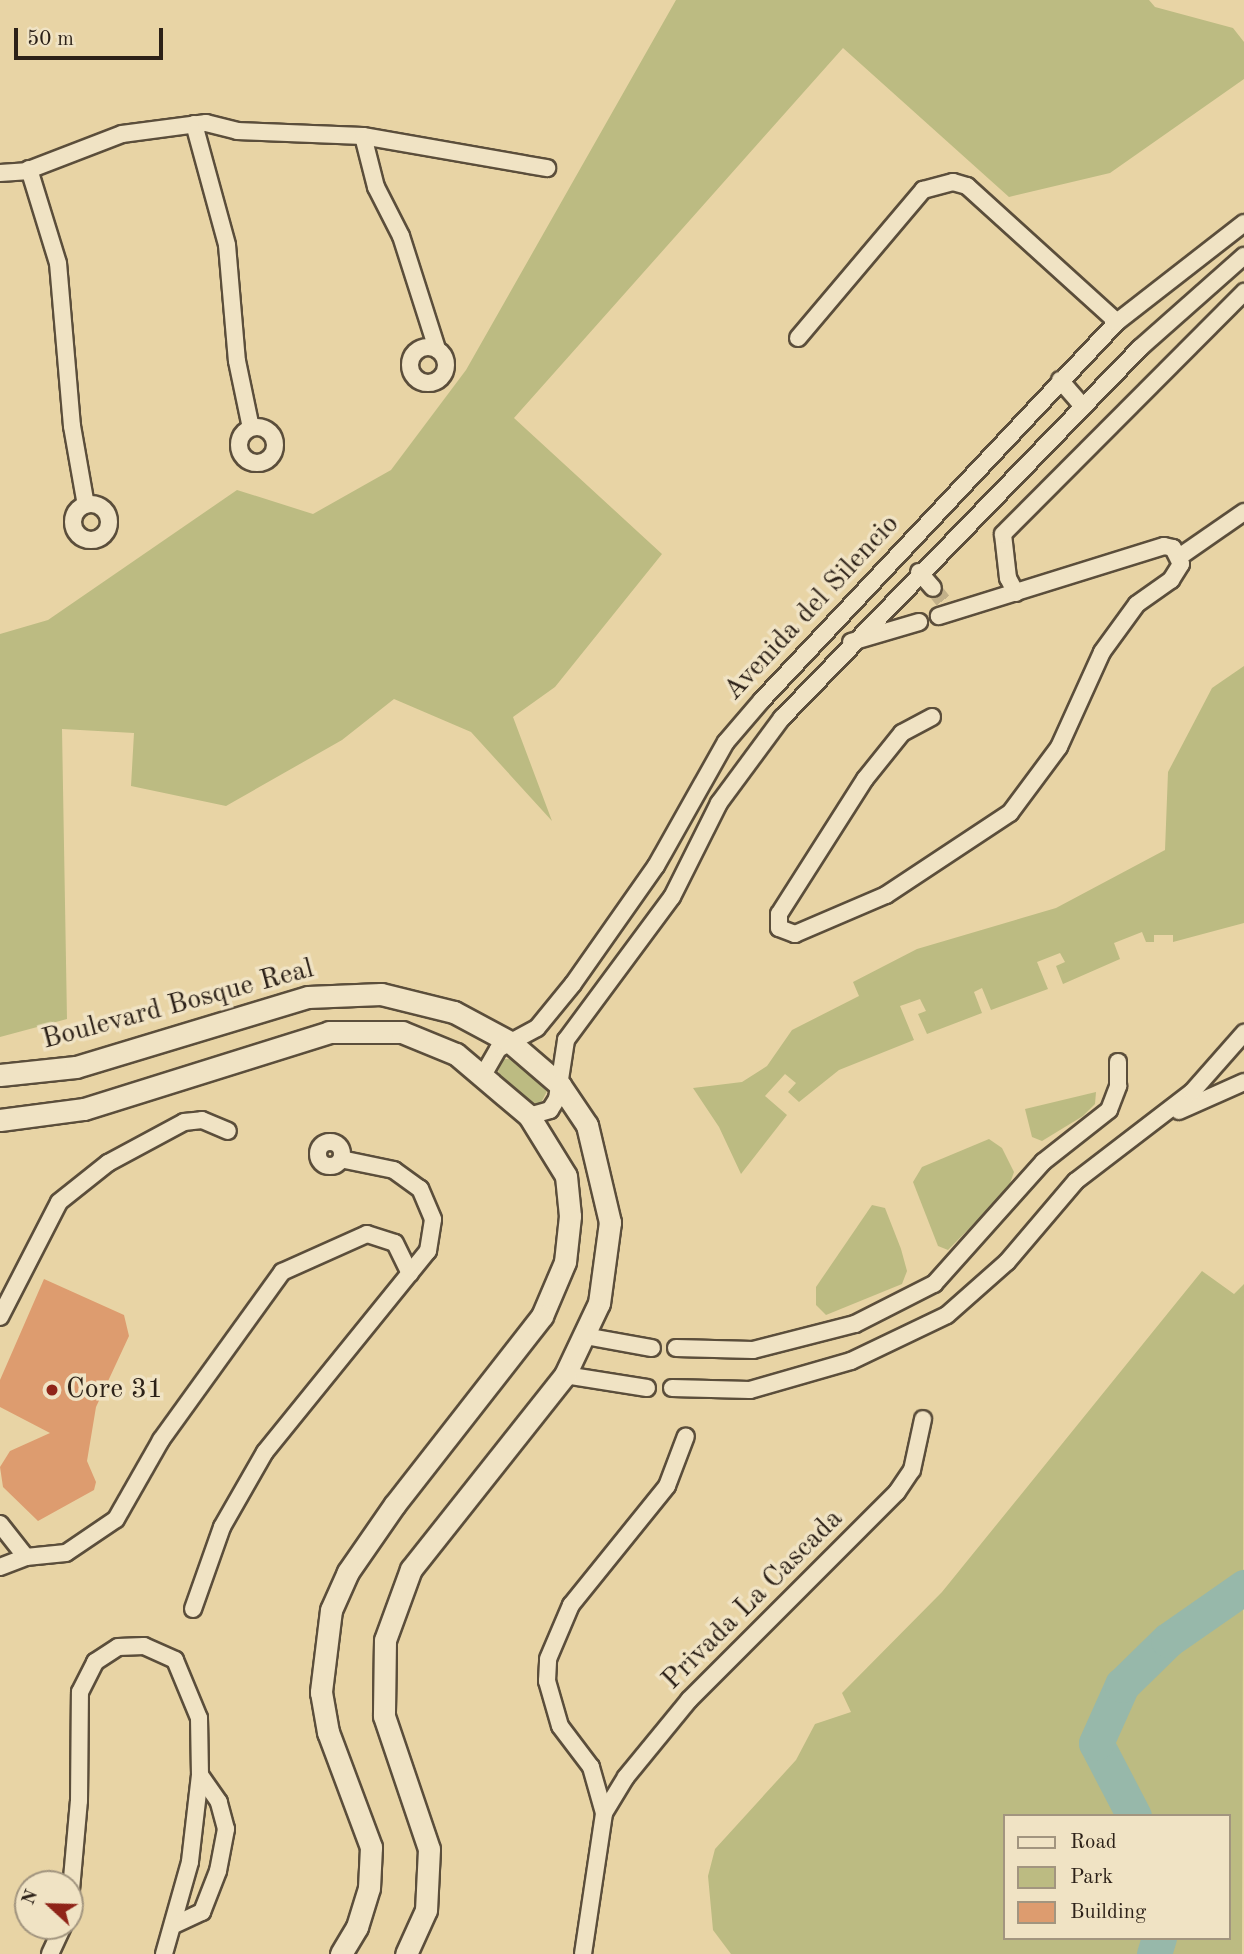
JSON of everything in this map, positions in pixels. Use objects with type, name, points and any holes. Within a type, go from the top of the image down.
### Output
[{"type":"main road","name":"Boulevard Bosque Real","points":[[0,1074],[76,1068],[340,992],[423,1002],[510,1042],[560,1085],[587,1125],[610,1222],[607,1269],[585,1336],[565,1375],[432,1537],[395,1603],[384,1653],[384,1716],[422,1820],[431,1880],[426,1910],[406,1954]]},
{"type":"main road","points":[[0,1120],[85,1109],[329,1032],[402,1032],[456,1054],[528,1116],[566,1176],[570,1216],[565,1262],[552,1296],[499,1377],[379,1527],[348,1572],[331,1610],[323,1650],[324,1705],[371,1847],[369,1888],[341,1954]]},
{"type":"street","points":[[194,124],[227,245],[237,361],[251,428]]},
{"type":"street","points":[[0,173],[29,169],[104,146],[122,134],[194,124],[237,131],[363,136],[547,168]]},
{"type":"street","points":[[363,136],[376,187],[401,236],[437,349]]},
{"type":"street","points":[[29,169],[58,263],[74,438],[86,505]]},
{"type":"street","points":[[798,338],[923,190],[953,182],[967,186],[1117,321]]},
{"type":"street","name":"Avenida del Silencio","points":[[482,1077],[491,1057],[551,1014],[656,866],[726,742],[1117,321],[1244,223]]},
{"type":"street","name":"Avenida del Silencio","points":[[528,1116],[550,1110],[560,1085],[565,1040],[680,881],[719,803],[749,760],[849,643],[1083,406],[1244,256]]},
{"type":"street","points":[[1016,593],[1003,534],[1244,292]]},
{"type":"street","points":[[1060,380],[1083,406]]},
{"type":"street","points":[[932,718],[902,733],[865,779],[790,894],[779,914],[779,928],[795,934],[886,895],[1010,813],[1059,747],[1101,652],[1137,604],[1177,573],[1179,557],[1244,512]]},
{"type":"street","points":[[945,610],[1016,593],[1164,546],[1179,557]]},
{"type":"street","points":[[919,572],[933,588]]},
{"type":"street","points":[[849,643],[919,622]]},
{"type":"street","points":[[656,866],[680,881]]},
{"type":"street","points":[[672,1388],[750,1390],[851,1361],[947,1315],[1007,1262],[1076,1181],[1212,1073],[1244,1033]]},
{"type":"street","points":[[676,1348],[753,1350],[811,1336],[855,1324],[934,1283],[1042,1162],[1109,1110],[1118,1086],[1118,1062]]},
{"type":"street","points":[[1143,1130],[1244,1082]]},
{"type":"street","points":[[0,1317],[59,1202],[108,1163],[184,1122],[202,1120],[228,1131]]},
{"type":"street","points":[[193,1609],[222,1527],[264,1452],[428,1251],[433,1219],[420,1189],[394,1170],[341,1159]]},
{"type":"street","points":[[0,1567],[26,1557],[66,1553],[116,1520],[176,1418],[282,1272],[368,1234],[395,1243],[410,1275]]},
{"type":"street","points":[[585,1336],[652,1348]]},
{"type":"street","points":[[565,1375],[647,1388]]},
{"type":"street","name":"Privada La Cascada","points":[[604,1813],[653,1740],[689,1700],[897,1492],[912,1470],[923,1419]]},
{"type":"street","name":"Privada La Cascada","points":[[583,1954],[604,1813],[591,1767],[560,1726],[547,1681],[548,1659],[571,1605],[667,1486],[686,1436]]},
{"type":"street","points":[[0,1524],[26,1557]]},
{"type":"street","points":[[73,1870],[79,1801],[76,1714],[95,1662],[130,1644],[175,1660],[195,1700],[200,1775],[176,1924],[164,1954]]},
{"type":"street","points":[[176,1924],[202,1912],[218,1871],[226,1829],[219,1801],[200,1775]]},
{"type":"green space","points":[[676,0],[1149,0],[1155,7],[1233,28],[1244,42],[1244,79],[1110,173],[1009,197],[843,48],[514,418],[662,554],[555,687],[513,717],[552,821],[471,732],[394,699],[342,740],[226,806],[131,786],[134,733],[62,729],[67,1019],[0,1037],[0,634],[48,620],[237,490],[313,514],[391,470],[466,370]]},
{"type":"green space","points":[[1244,666],[1244,923],[1173,942],[1173,935],[1154,935],[1154,942],[1146,942],[1142,932],[1114,943],[1120,959],[1063,984],[1056,966],[1065,962],[1060,953],[1037,962],[1048,989],[991,1010],[982,988],[974,992],[982,1013],[927,1034],[918,1014],[926,1011],[920,999],[900,1006],[914,1040],[839,1070],[799,1102],[788,1092],[796,1083],[785,1074],[765,1096],[787,1115],[741,1174],[719,1127],[693,1088],[742,1082],[767,1066],[792,1030],[859,996],[853,982],[917,949],[1056,908],[1165,850],[1168,772],[1212,688]]},
{"type":"green space","points":[[504,1059],[517,1059],[540,1080],[547,1091],[541,1103],[528,1104],[505,1082],[498,1071]]},
{"type":"green space","points":[[1096,1092],[1095,1104],[1083,1116],[1042,1141],[1032,1137],[1025,1109]]},
{"type":"green space","points":[[989,1139],[1002,1148],[1014,1172],[1008,1189],[948,1250],[938,1246],[913,1182],[922,1167]]},
{"type":"green space","points":[[872,1205],[885,1208],[901,1249],[907,1271],[902,1284],[826,1315],[816,1305],[816,1287]]},
{"type":"green space","points":[[1202,1271],[1234,1294],[1244,1284],[1242,1954],[731,1954],[713,1930],[708,1876],[715,1849],[796,1760],[815,1724],[851,1712],[842,1693],[942,1592]]},
{"type":"building","name":"Core 31","points":[[44,1279],[124,1315],[129,1336],[96,1407],[87,1461],[96,1482],[94,1490],[38,1521],[3,1487],[0,1467],[10,1451],[50,1433],[0,1407],[0,1380]]},
{"type":"waterway","points":[[1133,1814],[1096,1743],[1122,1685],[1168,1640],[1244,1587]]},
{"type":"waterway","points":[[1154,1954],[1158,1940]]},
{"type":"tunnel","points":[[933,588],[944,602]]},
{"type":"place","name":"Core 31","points":[[52,1390]]}]
